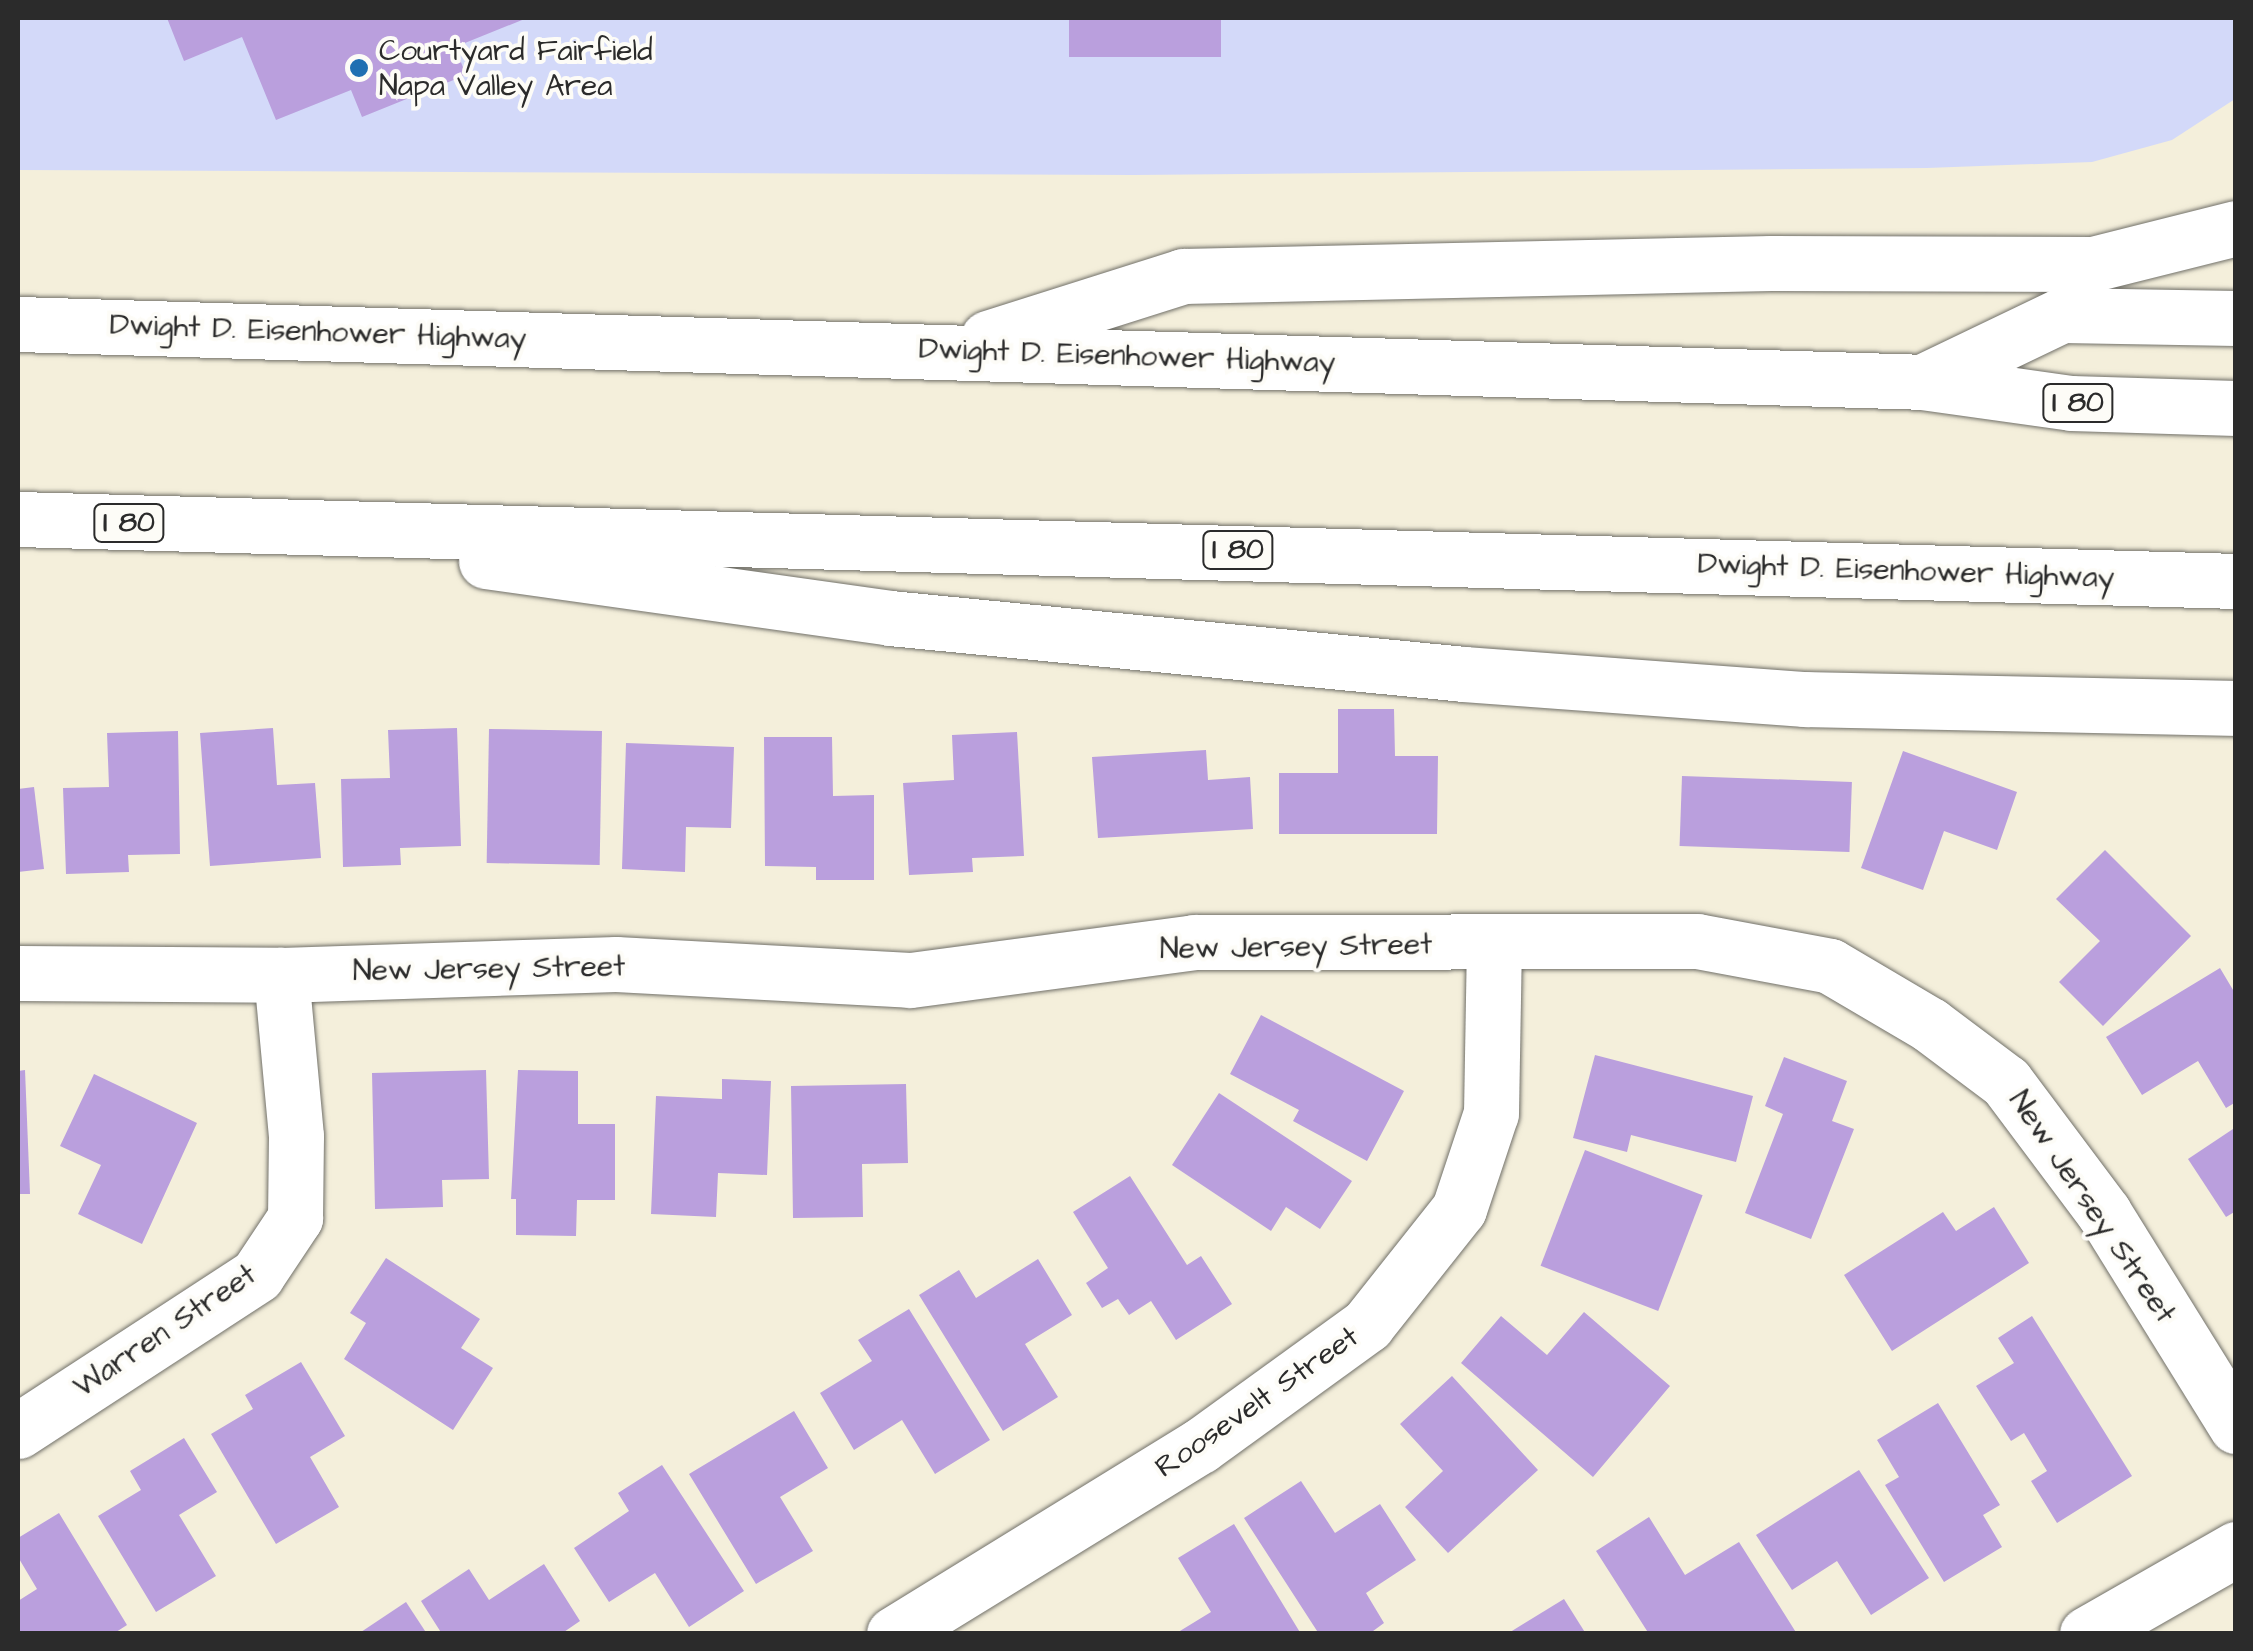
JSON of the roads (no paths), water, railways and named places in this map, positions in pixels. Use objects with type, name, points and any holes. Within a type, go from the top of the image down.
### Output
[{"type":"main road","points":[[951,350],[1183,276],[1771,262],[2094,264],[2236,228]]},
{"type":"main road","points":[[1922,382],[2062,315],[2236,318]]},
{"type":"main road","name":"Dwight D. Eisenhower Highway","points":[[29,323],[1922,382],[2071,403],[2236,408]]},
{"type":"main road","name":"Dwight D. Eisenhower Highway","points":[[18,519],[2236,581]]},
{"type":"main road","points":[[241,526],[890,618],[1464,674],[1805,699],[2236,708]]},
{"type":"main road","name":"New Jersey Street","points":[[18,973],[281,975],[616,964],[910,980],[1194,942],[1494,945],[1697,941],[1830,966],[1930,1024],[2006,1082],[2104,1213],[2236,1426]]},
{"type":"main road","name":"Roosevelt Street","points":[[894,1634],[1200,1446],[1368,1326],[1459,1209],[1470,1177],[1490,1113],[1494,945]]},
{"type":"main road","name":"Warren Street","points":[[18,1431],[257,1274],[295,1218],[296,1136],[281,975]]},
{"type":"main road","points":[[2088,1634],[2236,1549]]},
{"type":"place","name":"Courtyard Fairfield Napa Valley Area","points":[[359,68]]}]
